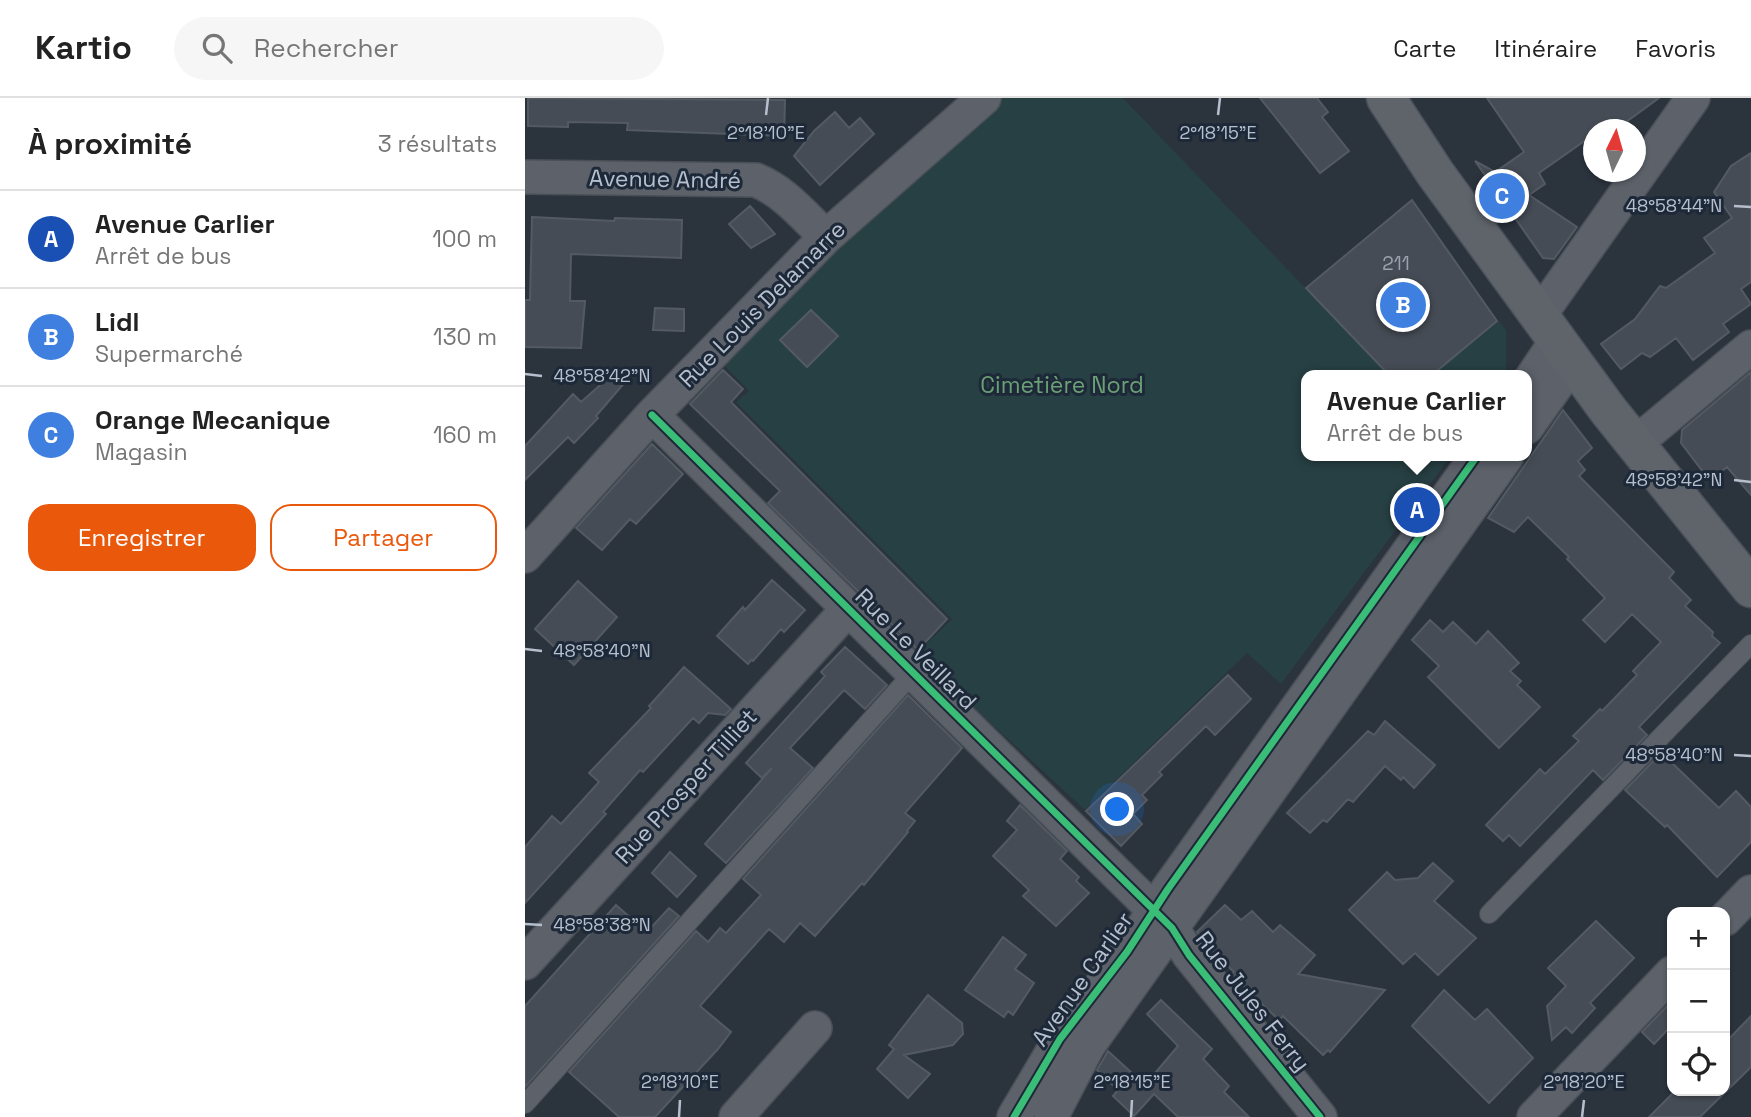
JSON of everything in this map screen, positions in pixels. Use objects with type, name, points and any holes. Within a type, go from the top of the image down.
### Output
[{"type":"main road","points":[[1386,98],[1435,173],[1608,410],[1751,588]]},
{"type":"street","name":"Rue Louis Delamarre","points":[[525,556],[652,415],[826,237],[984,98]]},
{"type":"street","points":[[1532,377],[1693,98]]},
{"type":"street","name":"Avenue André","points":[[525,177],[756,180],[770,186],[791,202],[826,237]]},
{"type":"street","points":[[1532,412],[1556,339]]},
{"type":"street","points":[[1636,443],[1751,347]]},
{"type":"street","name":"Rue Le Veillard","points":[[652,415],[1163,919]]},
{"type":"street","name":"Avenue Carlier","points":[[1051,1117],[1088,1046],[1163,919],[1474,461]]},
{"type":"street","name":"Avenue Carlier","points":[[1014,1117],[1060,1039],[1127,952],[1163,919],[1503,461]]},
{"type":"street","name":"Rue Prosper Tilliet","points":[[525,963],[848,609]]},
{"type":"street","points":[[1730,914],[1751,891]]},
{"type":"street","name":"Rue Jules Ferry","points":[[1163,919],[1320,1117]]},
{"type":"street","points":[[1534,1117],[1667,978]]},
{"type":"street","points":[[736,1117],[815,1028]]},
{"type":"lane","points":[[1489,914],[1751,644]]},
{"type":"lane","points":[[525,1104],[913,674]]},
{"type":"green space","name":"Cimetière Nord","points":[[995,98],[1123,98],[1384,370],[1301,370],[1301,461],[1447,461],[1281,684],[1247,653],[1085,810],[916,654],[952,619],[736,402],[749,391],[722,363],[826,254]]},
{"type":"green space","points":[[1499,321],[1506,330],[1506,370],[1439,370]]},
{"type":"building","points":[[528,98],[785,100],[784,136],[627,130],[628,123],[568,122],[568,127],[528,126]]},
{"type":"building","points":[[1260,98],[1317,98],[1328,112],[1322,117],[1349,151],[1320,173]]},
{"type":"building","points":[[1487,98],[1659,98],[1630,119],[1583,119],[1583,142],[1539,173],[1545,184],[1529,195],[1577,227],[1554,259],[1543,258],[1475,161],[1495,172],[1524,152]]},
{"type":"building","points":[[835,112],[849,128],[860,118],[874,134],[820,185],[794,156],[814,131]]},
{"type":"building","points":[[1751,153],[1751,282],[1741,289],[1751,304],[1723,324],[1729,332],[1693,360],[1676,338],[1650,357],[1642,353],[1621,369],[1601,344],[1635,319],[1660,286],[1666,288],[1715,253],[1704,238],[1732,218],[1714,192],[1731,166]]},
{"type":"building","points":[[1412,200],[1497,321],[1438,370],[1384,370],[1306,288]]},
{"type":"building","points":[[750,206],[775,234],[751,248],[729,224]]},
{"type":"building","points":[[532,217],[614,221],[615,218],[682,220],[681,258],[571,254],[570,301],[585,301],[581,348],[525,347],[525,300],[530,300]]},
{"type":"building","points":[[655,308],[684,309],[684,331],[653,330]]},
{"type":"building","points":[[811,310],[838,336],[807,367],[780,340]]},
{"type":"building","points":[[723,370],[743,389],[731,402],[947,619],[918,650],[768,503],[780,491],[690,404]]},
{"type":"building","points":[[616,371],[626,381],[596,416],[598,418],[574,443],[568,437],[525,480],[525,446],[573,394],[581,402]]},
{"type":"building","points":[[1751,372],[1751,495],[1727,467],[1710,481],[1681,443],[1682,430]]},
{"type":"building","points":[[1563,410],[1592,448],[1578,461],[1585,470],[1579,476],[1674,572],[1669,578],[1691,600],[1685,606],[1713,632],[1712,636],[1720,643],[1639,727],[1647,735],[1603,780],[1593,770],[1520,846],[1509,835],[1503,841],[1486,825],[1540,769],[1545,774],[1579,741],[1573,736],[1637,675],[1633,671],[1661,642],[1632,614],[1605,642],[1583,620],[1605,598],[1567,559],[1569,557],[1528,517],[1514,532],[1488,518],[1528,461],[1532,461],[1532,455]]},
{"type":"building","points":[[652,444],[683,474],[636,524],[630,519],[602,550],[576,528]]},
{"type":"building","points":[[772,580],[805,610],[784,632],[781,629],[748,664],[717,636]]},
{"type":"building","points":[[578,581],[617,617],[574,665],[535,629]]},
{"type":"building","points":[[1430,620],[1443,632],[1453,622],[1476,644],[1488,631],[1519,663],[1510,671],[1521,681],[1517,685],[1540,707],[1499,748],[1428,677],[1439,666],[1412,640]]},
{"type":"building","points":[[845,647],[887,685],[865,709],[844,690],[790,748],[813,768],[726,863],[705,844],[772,768],[762,778],[746,763],[825,676],[821,672]]},
{"type":"building","points":[[684,667],[731,709],[725,715],[708,713],[699,723],[693,718],[643,772],[640,770],[603,812],[606,814],[525,903],[525,847],[552,816],[561,824],[599,782],[589,773],[651,708],[649,706]]},
{"type":"building","points":[[1228,675],[1251,699],[1215,735],[1206,726],[1159,772],[1162,775],[1142,795],[1147,800],[1133,814],[1142,824],[1121,846],[1086,811]]},
{"type":"building","points":[[908,695],[962,748],[905,813],[915,821],[908,832],[864,885],[862,883],[815,936],[800,923],[784,942],[769,929],[700,1006],[731,1032],[718,1049],[655,1117],[619,1117],[569,1072],[696,931],[708,942],[720,928],[726,933],[761,895],[743,879]]},
{"type":"building","points":[[1385,721],[1435,765],[1414,788],[1403,777],[1401,780],[1385,766],[1353,802],[1348,799],[1327,822],[1323,820],[1310,833],[1287,813],[1368,731],[1374,735]]},
{"type":"building","points":[[1664,750],[1672,759],[1670,761],[1719,808],[1736,791],[1751,807],[1751,842],[1717,877],[1667,825],[1665,827],[1625,790]]},
{"type":"building","points":[[1020,805],[1067,851],[1060,859],[1079,877],[1076,881],[1089,893],[1056,926],[1023,896],[1029,890],[993,856],[1017,830],[1007,821]]},
{"type":"building","points":[[670,852],[696,876],[677,897],[652,873]]},
{"type":"building","points":[[1433,863],[1453,881],[1434,901],[1476,938],[1438,975],[1415,953],[1403,964],[1349,910],[1387,872],[1395,880],[1418,878]]},
{"type":"building","points":[[616,905],[647,932],[669,908],[679,916],[525,1087],[525,1006]]},
{"type":"building","points":[[1225,905],[1241,920],[1252,911],[1273,932],[1280,925],[1315,955],[1298,974],[1385,990],[1330,1052],[1328,1050],[1323,1055],[1283,1016],[1279,1020],[1249,992],[1197,932]]},
{"type":"building","points":[[1596,921],[1634,958],[1590,1003],[1595,1008],[1572,1033],[1566,1027],[1552,1040],[1547,1006],[1566,986],[1548,968]]},
{"type":"building","points":[[1003,937],[1026,955],[1015,969],[1034,983],[1013,1015],[1008,1011],[1004,1017],[965,990]]},
{"type":"building","points":[[1444,990],[1475,1020],[1487,1009],[1533,1058],[1489,1103],[1412,1026]]},
{"type":"building","points":[[928,995],[962,1023],[963,1034],[953,1045],[904,1055],[930,1074],[908,1098],[877,1069],[894,1049],[889,1045]]},
{"type":"building","points":[[1161,1000],[1212,1049],[1203,1059],[1229,1086],[1224,1092],[1249,1117],[1178,1117],[1154,1094],[1134,1116],[1113,1096],[1118,1090],[1097,1070],[1108,1051],[1145,1085],[1178,1046],[1147,1014]]},
{"type":"building","points":[[1667,1006],[1667,1030],[1654,1044],[1642,1032]]},
{"type":"building","points":[[1751,1016],[1751,1067],[1730,1088],[1730,1038]]},
{"type":"building","points":[[1670,1096],[1721,1096],[1700,1117],[1649,1117]]},
{"type":"cycle path","points":[[652,415],[1172,928],[1189,955],[1320,1117]]},
{"type":"cycle path","points":[[1014,1117],[1060,1039],[1127,952],[1168,889],[1473,461]]},
{"type":"place","name":"Orange Mecanique","points":[[1502,196]]},
{"type":"place","name":"Lidl","points":[[1403,305]]},
{"type":"place","name":"Avenue Carlier","points":[[1417,510]]}]
